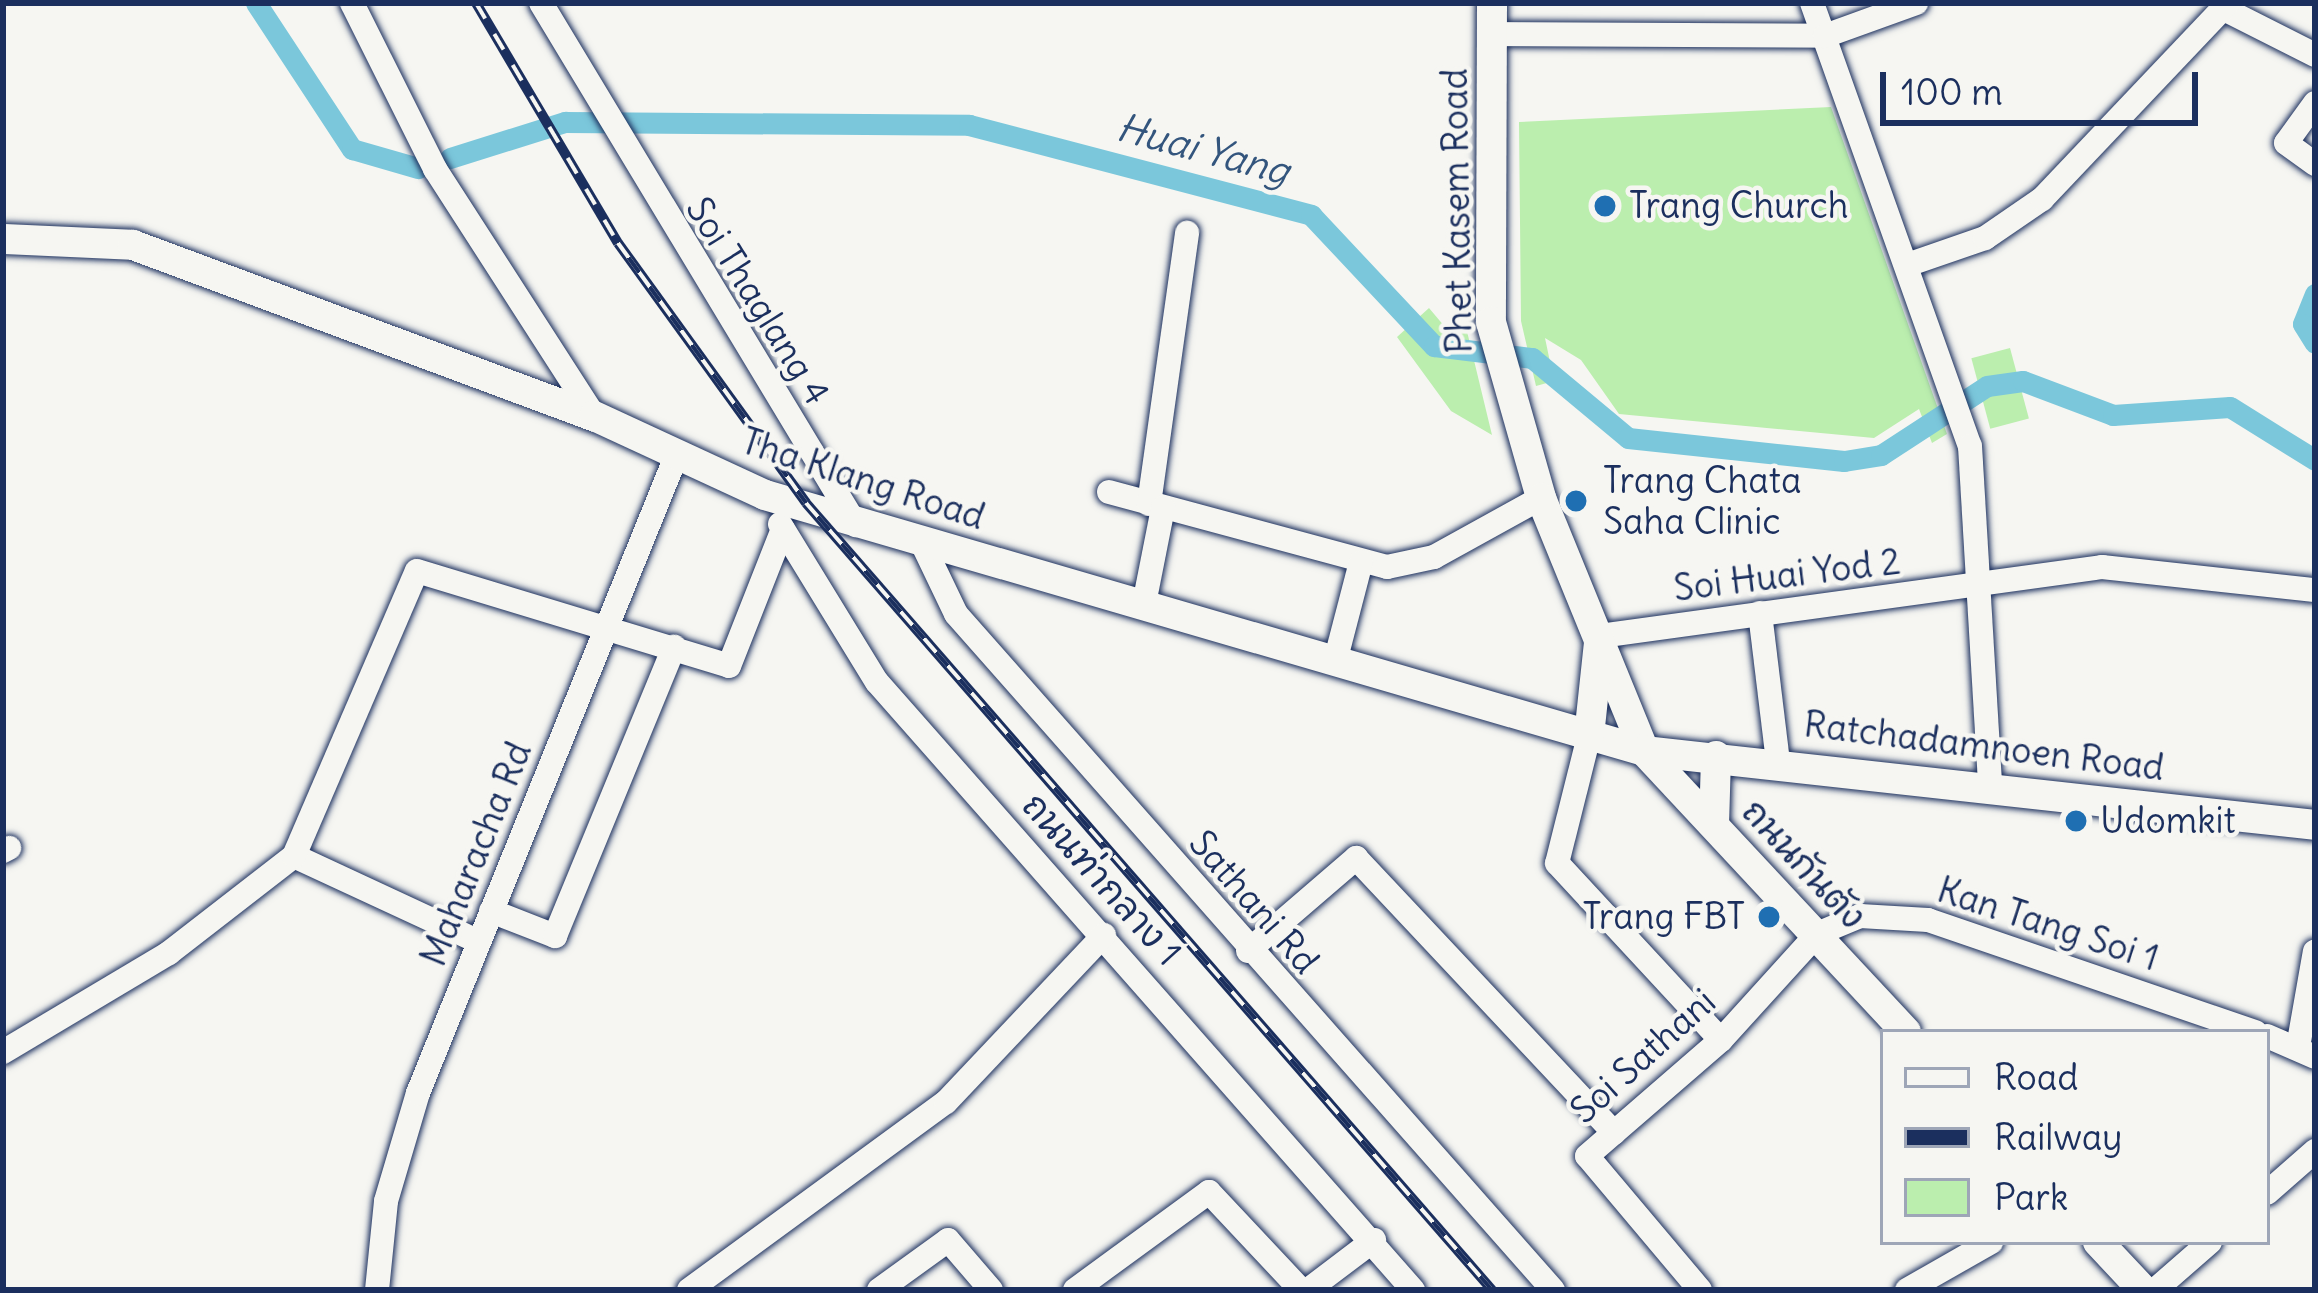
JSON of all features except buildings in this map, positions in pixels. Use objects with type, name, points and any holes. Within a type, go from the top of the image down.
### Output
[{"type":"main road","name":"Phet Kasem Road","points":[[1492,19],[1491,322],[1501,376],[1541,498],[1644,751]]},
{"type":"main road","name":"Tha Klang Road","points":[[3,239],[133,245],[594,416],[765,496],[923,545],[1145,599],[1644,751]]},
{"type":"main road","points":[[1589,736],[1600,636]]},
{"type":"main road","name":"Ratchadamnoen Road","points":[[1644,751],[1990,784],[2315,825]]},
{"type":"main road","name":"ถนนกันตัง","points":[[1644,751],[1903,1029]]},
{"type":"main road","points":[[1714,825],[1716,756]]},
{"type":"main road","points":[[2101,1245],[2143,1290]]},
{"type":"street","points":[[352,3],[435,169],[594,416]]},
{"type":"street","name":"Soi Thaglang 4","points":[[541,3],[638,176],[856,525]]},
{"type":"street","points":[[1811,3],[1970,446],[1990,784]]},
{"type":"street","points":[[1492,19],[1825,36],[1916,3]]},
{"type":"street","points":[[1906,265],[1985,238],[2042,199],[2226,6],[2315,55]]},
{"type":"street","points":[[2315,103],[2286,142],[2315,164]]},
{"type":"street","points":[[1145,599],[1187,233]]},
{"type":"street","name":"Maharacha Rd","points":[[377,1290],[386,1202],[418,1093],[677,454]]},
{"type":"street","points":[[1109,492],[1361,562],[1434,557],[1541,498]]},
{"type":"street","name":"ถนนท่ากลาง 1","points":[[765,496],[877,682],[1374,1240],[1413,1290]]},
{"type":"street","points":[[3,1052],[169,953],[294,856],[418,572],[728,666],[784,529]]},
{"type":"street","name":"Sathani Rd","points":[[923,545],[956,614],[1247,951],[1553,1290]]},
{"type":"street","points":[[1336,658],[1361,562]]},
{"type":"street","name":"Soi Huai Yod 2","points":[[1600,636],[1982,588],[2102,567],[2315,590]]},
{"type":"street","points":[[1760,613],[1778,761]]},
{"type":"street","points":[[491,911],[555,936],[674,647]]},
{"type":"street","points":[[1589,736],[1557,862],[1721,1040]]},
{"type":"street","points":[[294,856],[479,942]]},
{"type":"street","points":[[1247,951],[1356,858],[1614,1133]]},
{"type":"street","name":"Kan Tang Soi 1","points":[[1817,934],[1860,916],[1928,920],[2245,1029]]},
{"type":"street","name":"Soi Sathani","points":[[1700,1290],[1587,1156],[1721,1040],[1817,934]]},
{"type":"street","points":[[689,1290],[946,1102],[1104,935]]},
{"type":"street","points":[[2270,1037],[2306,1052],[2315,951]]},
{"type":"street","points":[[2270,1190],[2315,1151]]},
{"type":"street","points":[[1075,1290],[1209,1192],[1305,1290],[1374,1240]]},
{"type":"street","points":[[879,1290],[948,1240],[991,1290]]},
{"type":"street","points":[[1906,1290],[1986,1245]]},
{"type":"street","points":[[2155,1290],[2207,1245]]},
{"type":"green space","name":"Trang Church","points":[[1831,107],[1947,434],[1932,443],[1919,409],[1874,438],[1619,414],[1581,360],[1545,338],[1554,381],[1536,386],[1521,321],[1519,122]]},
{"type":"green space","points":[[1429,308],[1445,327],[1465,323],[1492,435],[1451,411],[1397,337]]},
{"type":"green space","points":[[2010,348],[2029,419],[1990,429],[1971,358]]},
{"type":"waterway","name":"Huai Yang","points":[[256,3],[352,149],[418,168]]},
{"type":"waterway","name":"Huai Yang","points":[[450,158],[565,122],[969,125],[1311,215],[1434,346],[1532,358],[1628,438],[1844,461],[1881,455],[1987,386],[2023,381],[2113,415],[2230,407],[2315,460]]},
{"type":"waterway","name":"Huai Yang","points":[[2315,294],[2303,324],[2315,343]]},
{"type":"railway","points":[[476,3],[618,243],[806,503],[1492,1290]]},
{"type":"place","name":"Trang Church","points":[[1605,206]]},
{"type":"place","name":"Trang Chata Saha Clinic","points":[[1576,501]]},
{"type":"place","name":"Udomkit","points":[[2076,821]]},
{"type":"place","name":"Trang FBT","points":[[1769,917]]}]
